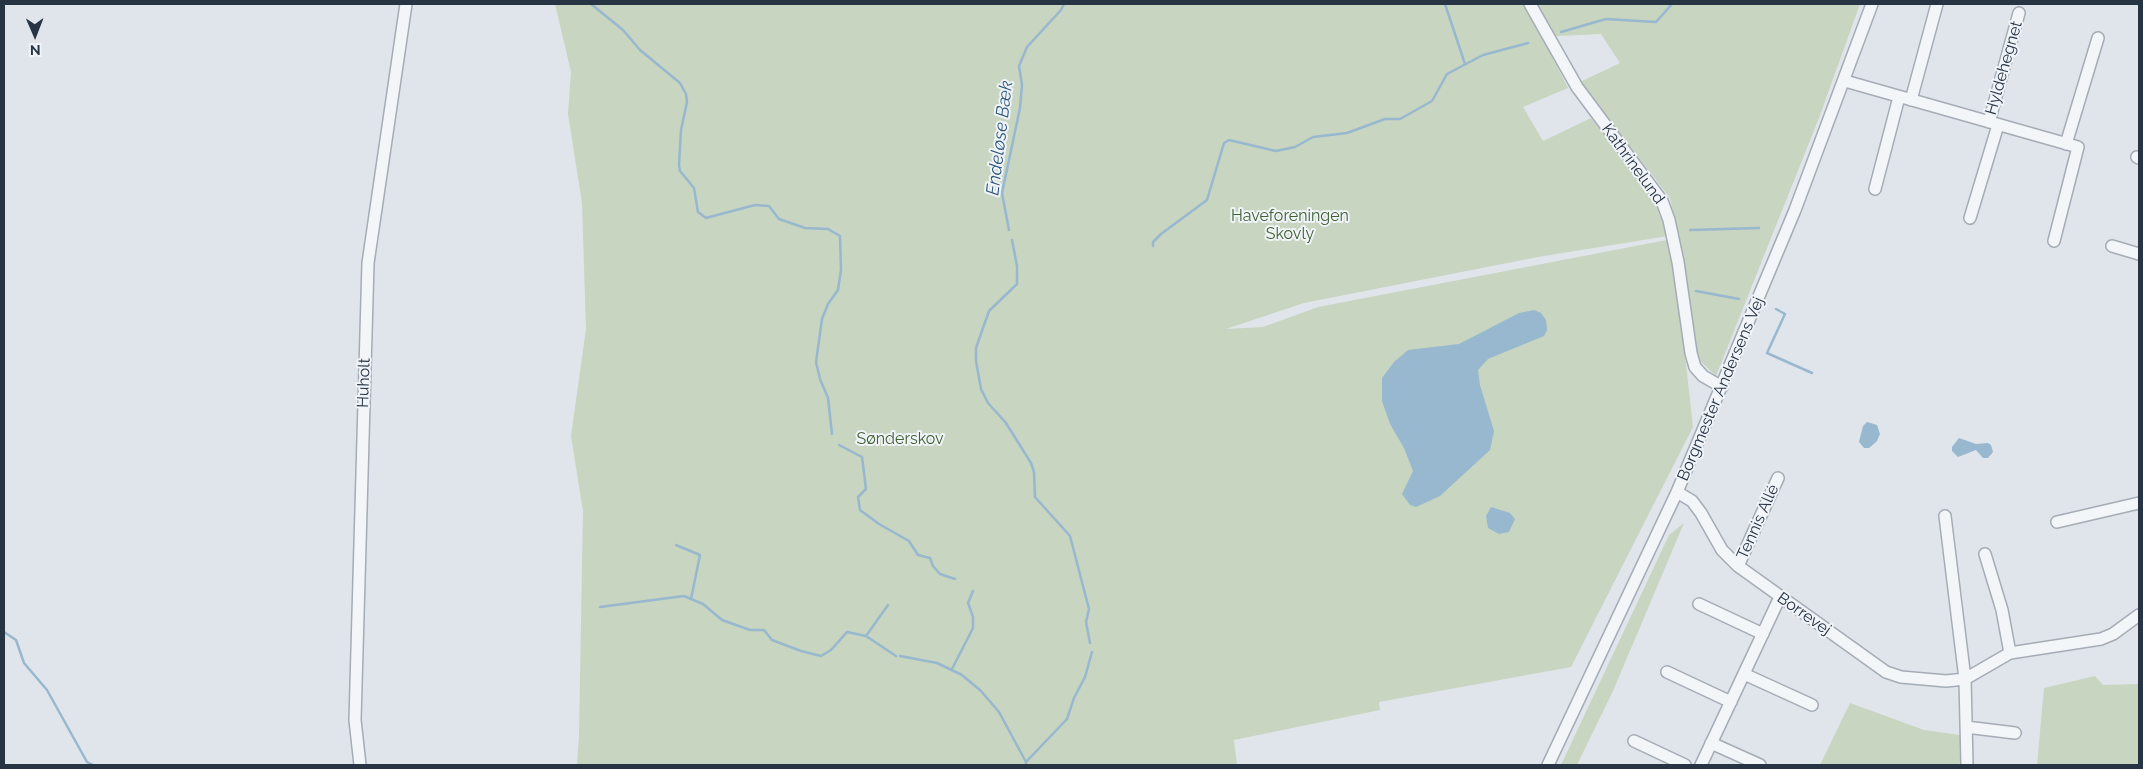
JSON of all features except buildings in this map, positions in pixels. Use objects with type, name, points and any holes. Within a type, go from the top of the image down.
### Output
[{"type":"street","name":"Huholt","points":[[360,765],[356,720],[368,263],[406,4]]},
{"type":"street","name":"Kathrinelund","points":[[1530,4],[1577,87],[1662,201],[1669,220],[1678,262],[1691,353],[1695,367],[1703,376],[1722,388]]},
{"type":"street","name":"Borgmester Andersens Vej","points":[[1548,765],[1677,492],[1722,388],[1795,210],[1845,81],[1872,4]]},
{"type":"street","points":[[1911,100],[1938,4]]},
{"type":"street","name":"Hyldehegnet","points":[[1970,218],[2019,13]]},
{"type":"street","points":[[2054,241],[2078,147],[2066,144],[2098,38]]},
{"type":"street","name":"Hyldehegnet","points":[[1845,81],[2066,144]]},
{"type":"street","points":[[1875,189],[1899,97]]},
{"type":"street","points":[[2112,246],[2139,254]]},
{"type":"street","name":"Tennis Allé","points":[[1738,566],[1778,478]]},
{"type":"street","name":"Borrevej","points":[[1677,492],[1692,501],[1722,550],[1738,566],[1886,672],[1901,677],[1946,681],[1964,679],[2010,653],[2101,639],[2113,634],[2139,615]]},
{"type":"street","points":[[2057,522],[2139,503]]},
{"type":"street","points":[[1945,516],[1964,679],[1967,765]]},
{"type":"street","points":[[1985,554],[2002,610],[2010,653]]},
{"type":"street","points":[[1701,765],[1780,597]]},
{"type":"street","points":[[1699,604],[1763,634]]},
{"type":"street","points":[[1666,672],[1731,702]]},
{"type":"street","points":[[1744,674],[1812,705]]},
{"type":"street","points":[[1966,726],[2015,734]]},
{"type":"street","points":[[1634,741],[1685,765]]},
{"type":"street","points":[[1712,743],[1760,765]]},
{"type":"green space","name":"Sønderskov","points":[[555,4],[1860,4],[1819,118],[1716,376],[1699,360],[1695,348],[1687,278],[1670,198],[1580,82],[1620,63],[1601,34],[1557,36],[1544,41],[1568,88],[1523,107],[1543,141],[1591,118],[1654,200],[1668,236],[1538,257],[1304,303],[1226,329],[1263,327],[1318,307],[1672,239],[1693,427],[1571,667],[1379,702],[1380,710],[1234,740],[1237,765],[577,765],[583,511],[571,436],[586,329],[582,203],[568,114],[571,72]]},
{"type":"green space","points":[[1684,523],[1613,691],[1577,765],[1561,765],[1669,535]]},
{"type":"green space","points":[[2095,676],[2103,685],[2139,684],[2139,765],[2037,765],[2044,688]]},
{"type":"green space","points":[[1850,703],[1924,730],[1960,735],[1961,763],[1955,765],[1820,765]]},
{"type":"water","points":[[1534,310],[1541,313],[1546,320],[1547,330],[1544,336],[1488,359],[1478,370],[1480,385],[1494,431],[1490,450],[1440,496],[1416,507],[1410,505],[1402,494],[1413,471],[1404,448],[1390,424],[1382,401],[1382,378],[1394,362],[1408,350],[1459,344],[1519,313]]},
{"type":"water","points":[[1867,422],[1877,425],[1880,434],[1877,441],[1869,448],[1864,448],[1859,442],[1863,426]]},
{"type":"water","points":[[1959,438],[1976,444],[1988,443],[1991,445],[1993,452],[1988,458],[1983,458],[1976,450],[1958,457],[1952,451],[1952,447]]},
{"type":"water","points":[[1491,507],[1510,513],[1515,519],[1509,532],[1499,534],[1488,528],[1486,516]]},
{"type":"waterway","points":[[591,4],[623,30],[640,50],[680,83],[686,94],[687,102],[681,130],[679,165],[680,171],[694,188],[698,212],[706,218],[755,205],[769,206],[779,219],[805,228],[828,229],[840,236],[841,270],[838,290],[828,304],[822,319],[816,362],[820,379],[828,398],[832,434]]},
{"type":"waterway","name":"Endeløse Bæk","points":[[1009,230],[1002,193],[1020,108],[1022,85],[1019,66],[1027,47],[1061,10],[1064,4]]},
{"type":"waterway","points":[[1445,4],[1465,64]]},
{"type":"waterway","points":[[1561,32],[1606,19],[1656,22],[1672,4]]},
{"type":"waterway","points":[[1153,246],[1153,242],[1161,234],[1207,200],[1224,143],[1229,140],[1276,151],[1295,147],[1313,137],[1347,133],[1385,119],[1400,119],[1432,101],[1447,74],[1483,55],[1528,43]]},
{"type":"waterway","points":[[1690,230],[1759,228]]},
{"type":"waterway","name":"Endeløse Bæk","points":[[1012,240],[1017,266],[1017,284],[989,311],[976,348],[976,361],[981,389],[988,403],[1006,423],[1031,463],[1034,472],[1035,497],[1070,536],[1089,609],[1086,622],[1090,643]]},
{"type":"waterway","points":[[1696,291],[1739,299]]},
{"type":"waterway","points":[[1776,309],[1785,314],[1767,353],[1812,373]]},
{"type":"waterway","points":[[839,445],[862,457],[866,489],[858,497],[860,510],[879,524],[909,541],[918,555],[930,558],[933,566],[940,574],[955,579]]},
{"type":"waterway","points":[[676,545],[700,555],[691,599]]},
{"type":"waterway","points":[[952,669],[973,628],[973,617],[968,603],[973,591]]},
{"type":"waterway","points":[[600,607],[684,596],[703,604],[722,620],[750,630],[764,630],[772,640],[801,651],[821,656],[831,650],[847,632],[866,636],[896,656]]},
{"type":"waterway","points":[[866,636],[888,605]]},
{"type":"waterway","points":[[4,632],[16,640],[24,663],[47,690],[87,762],[93,765]]},
{"type":"waterway","name":"Endeløse Bæk","points":[[1026,765],[1026,762],[1067,719],[1074,698],[1085,677],[1092,652]]},
{"type":"waterway","points":[[900,656],[937,663],[962,675],[981,691],[999,712],[1026,762]]},
{"type":"park label","name":"Haveforeningen Skovly","points":[[1290,225]]}]
